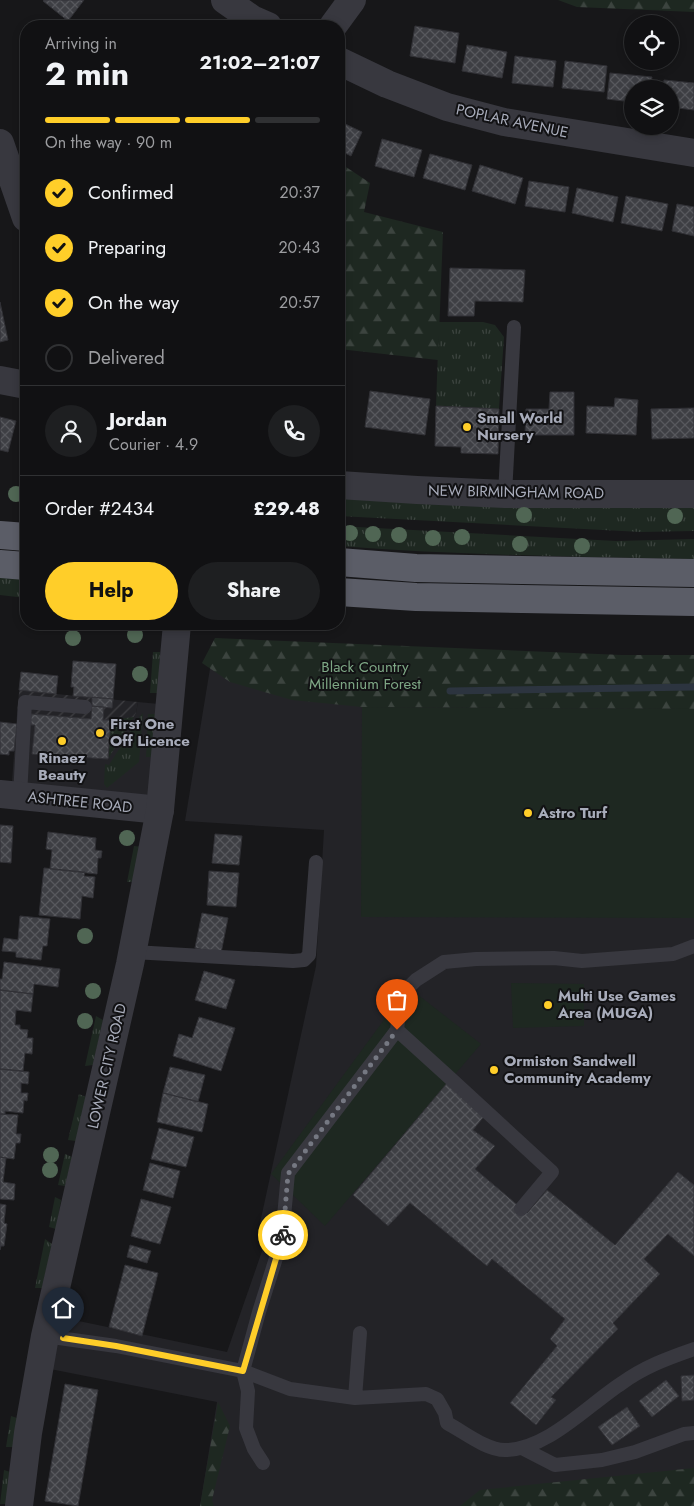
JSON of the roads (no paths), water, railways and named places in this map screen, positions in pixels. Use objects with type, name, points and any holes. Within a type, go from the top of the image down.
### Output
[{"type":"highway","points":[[0,535],[20,537]]},
{"type":"highway","points":[[345,562],[416,568],[694,573]]},
{"type":"highway","points":[[0,564],[20,566]]},
{"type":"highway","points":[[345,592],[416,597],[694,602]]},
{"type":"street","points":[[225,0],[256,20]]},
{"type":"street","points":[[337,20],[352,0]]},
{"type":"street","name":"POPLAR AVENUE","points":[[345,63],[387,84],[447,107],[504,122],[694,153]]},
{"type":"street","points":[[0,143],[20,201]]},
{"type":"street","points":[[0,380],[20,384]]},
{"type":"street","name":"NEW BIRMINGHAM ROAD","points":[[345,485],[505,494],[694,494]]},
{"type":"street","name":"LOWER CITY ROAD","points":[[19,1506],[28,1433],[46,1336],[133,952],[160,810],[176,630]]},
{"type":"street","name":"ASHTREE ROAD","points":[[10,795],[160,810]]},
{"type":"lane","points":[[505,494],[514,327]]},
{"type":"lane","points":[[10,795],[25,702],[85,707]]},
{"type":"lane","points":[[133,952],[293,961],[304,960],[309,955],[316,862]]},
{"type":"lane","points":[[263,1462],[254,1449],[246,1428],[248,1391],[243,1371],[282,1239],[288,1174],[397,1030],[401,995],[416,980],[444,962],[476,959],[554,958],[582,961],[673,954],[694,946]]},
{"type":"lane","points":[[397,1030],[552,1172],[521,1209]]},
{"type":"lane","points":[[355,1398],[360,1333]]},
{"type":"lane","points":[[46,1336],[116,1346],[243,1371],[290,1388],[355,1398],[426,1394],[437,1399],[445,1412],[447,1423],[486,1446],[504,1450],[522,1448],[544,1440],[621,1383],[651,1365],[694,1349]]},
{"type":"lane","points":[[522,1448],[555,1465],[602,1460],[635,1452],[684,1434],[694,1433]]},
{"type":"waterway","points":[[450,691],[694,687]]},
{"type":"place","name":"Small World Nursery","points":[[467,427]]},
{"type":"place","name":"First One Off Licence","points":[[100,733]]},
{"type":"place","name":"Rinaez Beauty","points":[[62,741]]},
{"type":"place","name":"Astro Turf","points":[[528,813]]},
{"type":"place","name":"Multi Use Games Area (MUGA)","points":[[548,1005]]},
{"type":"place","name":"Ormiston Sandwell Community Academy","points":[[494,1070]]},
{"type":"park label","name":"Black Country Millennium Forest","points":[[365,676]]}]
